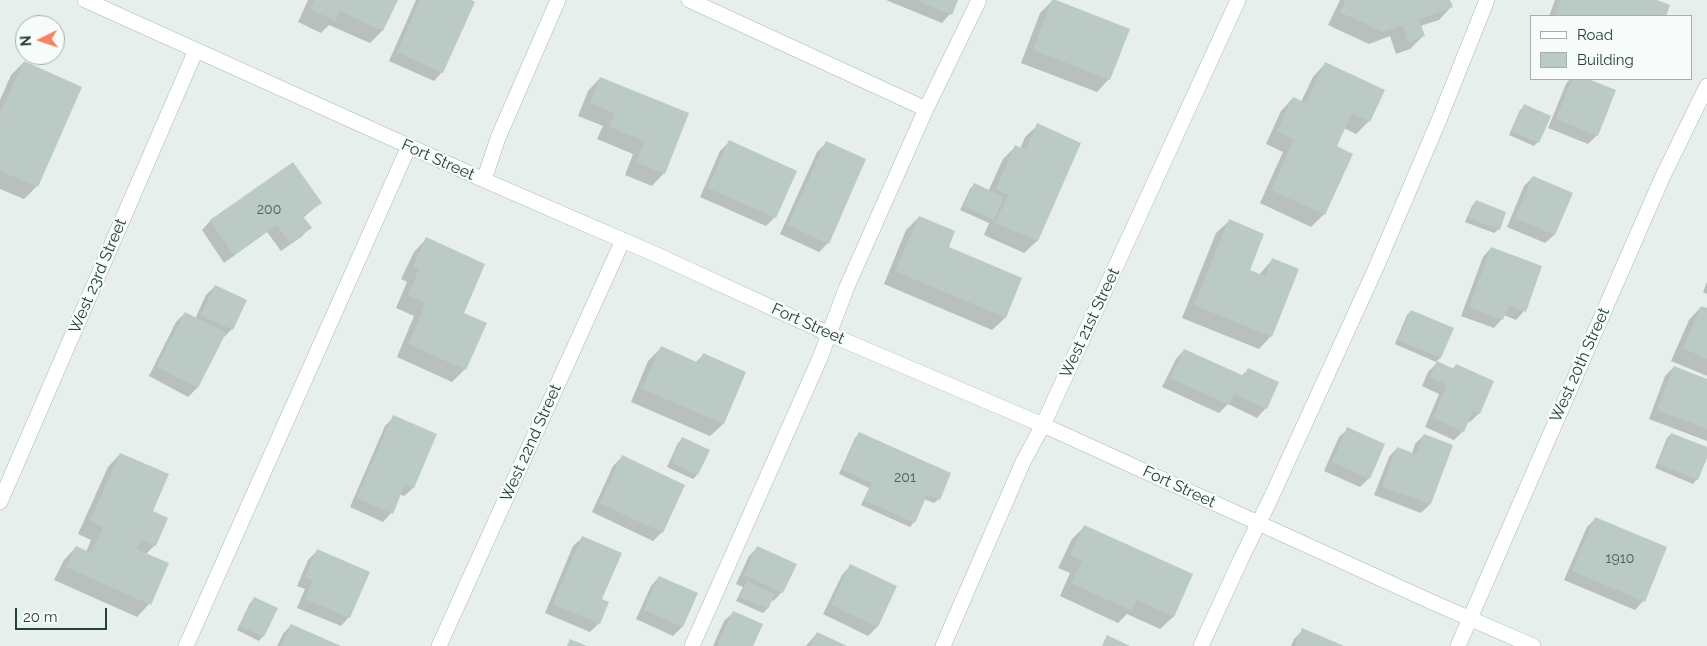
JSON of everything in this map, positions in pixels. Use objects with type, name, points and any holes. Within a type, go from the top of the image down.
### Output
[{"type":"street","name":"Fort Street","points":[[85,0],[829,334],[1043,425],[1533,646]]},
{"type":"street","points":[[484,180],[498,138],[558,0]]},
{"type":"street","points":[[689,0],[926,108]]},
{"type":"street","points":[[692,646],[926,108],[979,0]]},
{"type":"street","name":"West 21st Street","points":[[943,646],[1023,462],[1043,425],[1238,0]]},
{"type":"street","points":[[1202,646],[1374,270],[1439,120],[1487,0]]},
{"type":"street","name":"West 23rd Street","points":[[0,502],[196,50]]},
{"type":"street","name":"West 20th Street","points":[[1458,646],[1525,489],[1580,370],[1662,178],[1707,86]]},
{"type":"street","points":[[186,646],[409,146]]},
{"type":"street","name":"West 22nd Street","points":[[439,646],[623,240]]},
{"type":"building","points":[[314,0],[398,0],[383,31],[339,11],[335,21],[310,9]]},
{"type":"building","points":[[420,0],[472,0],[475,2],[443,73],[397,52]]},
{"type":"building","points":[[916,0],[958,0],[952,15]]},
{"type":"building","points":[[1052,0],[1130,29],[1110,80],[1033,50]]},
{"type":"building","points":[[1346,0],[1450,0],[1453,7],[1419,19],[1425,36],[1408,42],[1403,25],[1382,32],[1340,12]]},
{"type":"building","points":[[1560,0],[1657,0],[1670,5],[1666,15],[1554,15]]},
{"type":"building","points":[[1325,62],[1385,90],[1370,122],[1352,113],[1337,146],[1353,154],[1325,215],[1271,190],[1294,139],[1277,131],[1293,97],[1306,103]]},
{"type":"building","points":[[22,65],[33,65],[82,87],[38,187],[0,171],[0,113]]},
{"type":"building","points":[[600,77],[689,113],[665,174],[636,162],[645,141],[609,127],[614,113],[590,103]]},
{"type":"building","points":[[1572,80],[1591,80],[1616,90],[1598,136],[1556,119]]},
{"type":"building","points":[[1524,104],[1551,116],[1539,143],[1512,131]]},
{"type":"building","points":[[1037,123],[1081,143],[1038,241],[995,223],[1008,195],[996,189],[1015,145],[1026,150]]},
{"type":"building","points":[[729,140],[797,171],[776,218],[708,188]]},
{"type":"building","points":[[826,141],[866,159],[829,244],[788,225]]},
{"type":"building","points":[[293,162],[322,203],[303,216],[312,228],[290,243],[277,225],[234,255],[210,220]]},
{"type":"building","points":[[1533,176],[1573,193],[1555,235],[1515,218]]},
{"type":"building","points":[[974,183],[1004,197],[994,220],[964,206]]},
{"type":"building","points":[[1476,200],[1506,212],[1500,230],[1469,218]]},
{"type":"building","points":[[919,216],[955,231],[949,247],[1022,278],[1006,318],[895,271]]},
{"type":"building","points":[[1229,219],[1264,234],[1250,270],[1265,276],[1272,258],[1299,269],[1272,337],[1194,305]]},
{"type":"building","points":[[426,237],[485,264],[464,313],[487,323],[466,370],[408,344],[426,303],[408,295],[419,269],[413,267]]},
{"type":"building","points":[[1491,247],[1542,266],[1526,312],[1509,305],[1503,320],[1469,307]]},
{"type":"building","points":[[215,285],[247,300],[233,330],[201,315]]},
{"type":"building","points":[[1701,306],[1707,308],[1707,359],[1683,348]]},
{"type":"building","points":[[1411,310],[1454,328],[1441,358],[1398,340]]},
{"type":"building","points":[[185,312],[226,333],[198,388],[157,367]]},
{"type":"building","points":[[661,346],[699,363],[703,353],[746,372],[724,424],[642,389]]},
{"type":"building","points":[[1184,349],[1244,376],[1248,368],[1279,382],[1267,409],[1234,394],[1229,405],[1170,378]]},
{"type":"building","points":[[1437,361],[1454,369],[1456,364],[1494,381],[1480,414],[1473,411],[1464,432],[1433,418],[1447,385],[1430,377]]},
{"type":"building","points":[[1674,366],[1707,379],[1707,429],[1657,410]]},
{"type":"building","points":[[393,415],[437,434],[414,488],[405,484],[393,514],[357,498]]},
{"type":"building","points":[[1347,427],[1385,444],[1370,479],[1332,462]]},
{"type":"building","points":[[859,432],[951,473],[940,500],[927,495],[915,523],[864,500],[872,483],[842,470]]},
{"type":"building","points":[[1671,433],[1707,447],[1707,458],[1698,480],[1658,464]]},
{"type":"building","points":[[1424,434],[1453,445],[1431,504],[1382,487],[1397,447],[1416,454]]},
{"type":"building","points":[[682,437],[710,450],[698,475],[671,463]]},
{"type":"building","points":[[120,453],[169,474],[153,511],[168,518],[156,546],[141,540],[136,549],[169,563],[151,605],[66,567],[76,546],[91,553],[103,527],[90,521]]},
{"type":"building","points":[[622,455],[685,485],[663,533],[600,503]]},
{"type":"building","points":[[1595,517],[1667,547],[1645,602],[1572,571]]},
{"type":"building","points":[[1084,525],[1193,574],[1174,617],[1137,600],[1132,611],[1071,583],[1082,561],[1070,555]]},
{"type":"building","points":[[582,536],[622,553],[602,599],[609,602],[600,624],[553,604]]},
{"type":"building","points":[[757,546],[797,564],[783,593],[744,575]]},
{"type":"building","points":[[317,549],[370,572],[350,618],[305,599],[313,580],[305,577]]},
{"type":"building","points":[[850,564],[897,586],[878,627],[831,605]]},
{"type":"building","points":[[659,576],[698,593],[683,627],[644,610]]},
{"type":"building","points":[[747,581],[775,594],[768,609],[740,597]]},
{"type":"building","points":[[254,597],[278,608],[264,637],[240,626]]},
{"type":"building","points":[[733,611],[763,624],[753,646],[717,646]]},
{"type":"building","points":[[291,624],[341,646],[281,646]]},
{"type":"building","points":[[1302,628],[1344,646],[1295,646]]},
{"type":"building","points":[[817,632],[847,646],[810,646]]},
{"type":"building","points":[[1107,635],[1130,646],[1102,646]]},
{"type":"building","points":[[570,639],[587,646],[567,646]]}]
